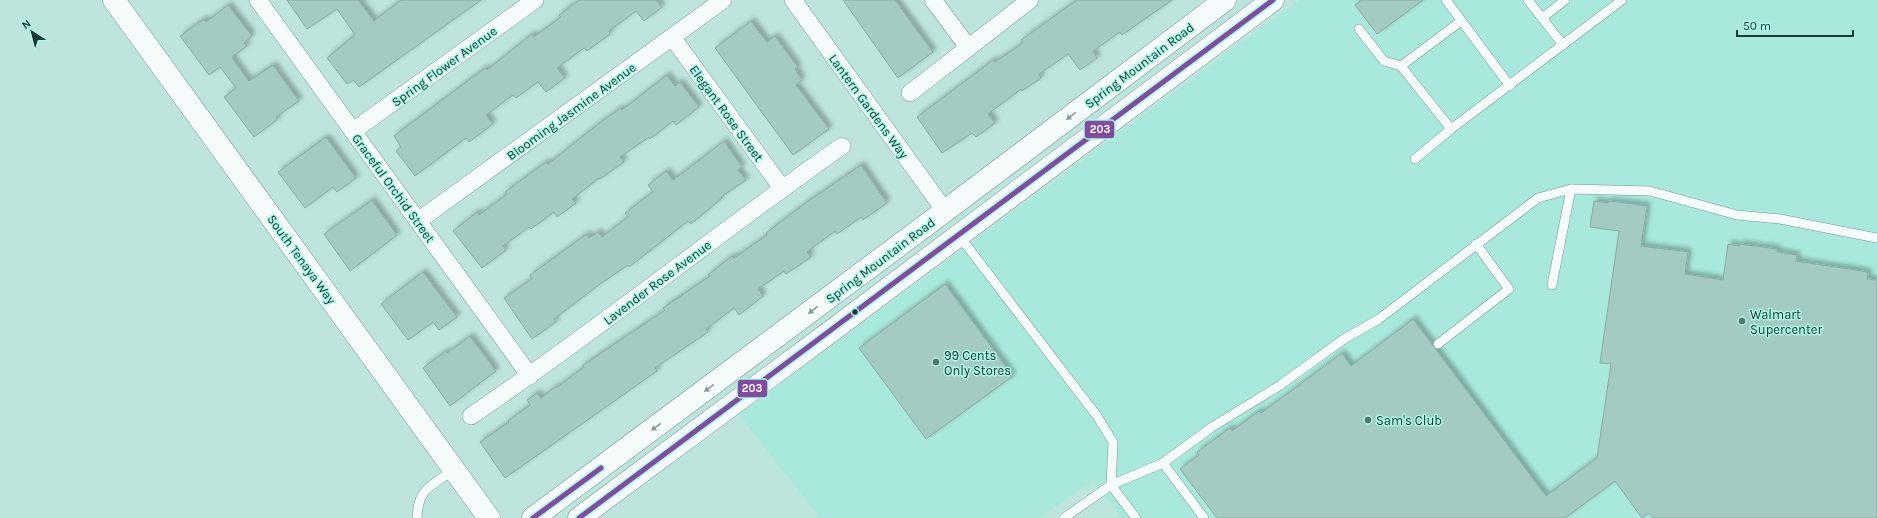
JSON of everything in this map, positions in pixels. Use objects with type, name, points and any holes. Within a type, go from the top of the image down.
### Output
[{"type":"main road","name":"South Tenaya Way","points":[[114,0],[489,518]]},
{"type":"main road","name":"Spring Mountain Road","points":[[533,518],[1225,0]]},
{"type":"main road","points":[[579,518],[1273,0]]},
{"type":"main road","points":[[957,237],[967,215],[1047,133]]},
{"type":"main road","points":[[818,341],[866,289],[941,230],[944,222],[945,211]]},
{"type":"street","name":"Graceful Orchid Street","points":[[258,0],[530,376]]},
{"type":"street","name":"Spring Flower Avenue","points":[[353,131],[535,0]]},
{"type":"street","name":"Blooming Jasmine Avenue","points":[[418,221],[723,0]]},
{"type":"street","name":"Lantern Gardens Way","points":[[793,0],[945,211]]},
{"type":"street","points":[[933,0],[968,47]]},
{"type":"street","points":[[910,92],[1030,0]]},
{"type":"street","name":"Elegant Rose Street","points":[[672,37],[782,188]]},
{"type":"street","name":"Lavender Rose Avenue","points":[[472,416],[530,376],[782,188],[842,146]]},
{"type":"lane","points":[[1446,0],[1510,86]]},
{"type":"lane","points":[[1528,0],[1562,46]]},
{"type":"lane","points":[[1542,18],[1565,0]]},
{"type":"lane","points":[[1415,159],[1451,129],[1510,86],[1622,0]]},
{"type":"lane","points":[[1400,66],[1461,21]]},
{"type":"lane","points":[[1359,29],[1384,61],[1400,66],[1451,129]]},
{"type":"lane","points":[[1064,518],[1111,485],[1163,464],[1212,427],[1280,386],[1344,339],[1378,319],[1538,198],[1571,189],[1650,191],[1737,215],[1780,219],[1877,238]]},
{"type":"lane","points":[[1552,285],[1571,189]]},
{"type":"lane","points":[[957,237],[967,246],[1097,416],[1113,442],[1111,485],[1136,518]]},
{"type":"lane","points":[[1438,344],[1509,289],[1476,244]]},
{"type":"lane","points":[[1163,464],[1204,518]]},
{"type":"lane","points":[[417,518],[419,500],[423,491],[455,469]]},
{"type":"shaded area","points":[[1299,0],[1877,0],[1877,518],[1121,518],[1094,480],[1040,518],[820,518],[739,415]]},
{"type":"building","points":[[287,0],[358,0],[374,21],[401,0],[481,0],[359,87],[353,80],[347,84],[327,58],[355,35],[337,9],[307,29]]},
{"type":"building","points":[[579,0],[656,0],[662,7],[644,21],[636,11],[609,31],[610,34],[587,51],[584,48],[557,68],[565,78],[546,92],[538,82],[516,98],[513,95],[486,115],[493,124],[469,142],[466,138],[415,176],[396,151],[401,147],[394,136],[485,68],[487,70],[532,34],[534,37],[561,17],[559,15]]},
{"type":"building","points":[[843,0],[895,0],[933,52],[898,78]]},
{"type":"building","points":[[1077,0],[1172,0],[1122,35],[1120,32],[1093,51],[1097,58],[1080,70],[1068,54],[1039,74],[1041,78],[1022,91],[1021,89],[988,114],[995,123],[976,137],[972,133],[942,153],[917,117],[993,60],[995,62],[1023,43],[1021,40]]},
{"type":"building","points":[[1362,0],[1423,0],[1377,34],[1355,5]]},
{"type":"building","points":[[228,5],[252,36],[244,43],[247,46],[232,57],[249,81],[273,65],[299,101],[276,117],[278,119],[254,137],[224,97],[236,88],[220,67],[209,75],[180,36],[204,19],[206,22]]},
{"type":"building","points":[[751,21],[767,42],[775,36],[798,67],[795,69],[802,80],[796,85],[829,129],[793,155],[715,48]]},
{"type":"building","points":[[667,75],[675,86],[680,82],[699,107],[676,125],[673,121],[650,139],[649,137],[620,157],[624,162],[600,179],[599,178],[572,199],[576,203],[557,217],[554,212],[531,229],[529,227],[503,246],[506,250],[482,268],[453,231],[477,212],[479,215],[507,194],[505,192],[546,162],[548,164],[602,121],[621,108],[622,110]]},
{"type":"building","points":[[326,137],[356,178],[337,192],[333,187],[305,208],[278,172]]},
{"type":"building","points":[[724,141],[742,167],[738,170],[746,180],[721,197],[722,198],[691,224],[688,221],[629,267],[628,265],[600,284],[554,319],[556,322],[532,339],[504,298],[532,279],[530,275],[587,234],[589,238],[598,232],[602,237],[628,217],[625,213],[653,192],[648,185],[666,171],[673,180]]},
{"type":"building","points":[[861,165],[887,203],[863,220],[861,217],[837,234],[835,231],[807,252],[811,257],[786,274],[784,271],[758,289],[763,296],[739,315],[734,308],[706,329],[708,332],[655,368],[657,371],[505,478],[480,442],[530,405],[527,400],[537,393],[541,398],[555,387],[556,388],[584,367],[582,366],[665,310],[663,308],[710,276],[708,275],[732,256],[734,258],[767,235],[766,233],[807,202]]},
{"type":"building","points":[[372,200],[397,235],[350,271],[324,234]]},
{"type":"building","name":"Walmart Supercenter","points":[[1594,201],[1608,203],[1609,201],[1647,206],[1641,246],[1688,252],[1685,274],[1723,280],[1728,244],[1740,246],[1740,244],[1777,249],[1777,252],[1797,255],[1796,261],[1868,272],[1867,279],[1877,280],[1877,518],[1653,518],[1649,513],[1642,518],[1615,481],[1565,518],[1217,518],[1180,469],[1199,455],[1197,452],[1230,428],[1232,431],[1259,411],[1261,413],[1342,353],[1351,366],[1413,319],[1546,496],[1597,458],[1611,364],[1600,363],[1619,231],[1590,227]]},
{"type":"building","points":[[423,272],[457,317],[439,330],[433,322],[408,340],[381,304]]},
{"type":"building","name":"99 Cents Only Stores","points":[[945,284],[1013,376],[926,439],[859,348]]},
{"type":"building","points":[[470,336],[496,371],[450,406],[423,368]]},
{"type":"transit line","name":"203","points":[[579,518],[1273,0]]},
{"type":"transit line","name":"203","points":[[533,518],[601,468]]},
{"type":"place","name":"Walmart Supercenter","points":[[1742,321]]},
{"type":"place","name":"99 Cents Only Stores","points":[[936,362]]},
{"type":"place","name":"Sam's Club","points":[[1368,420]]}]
